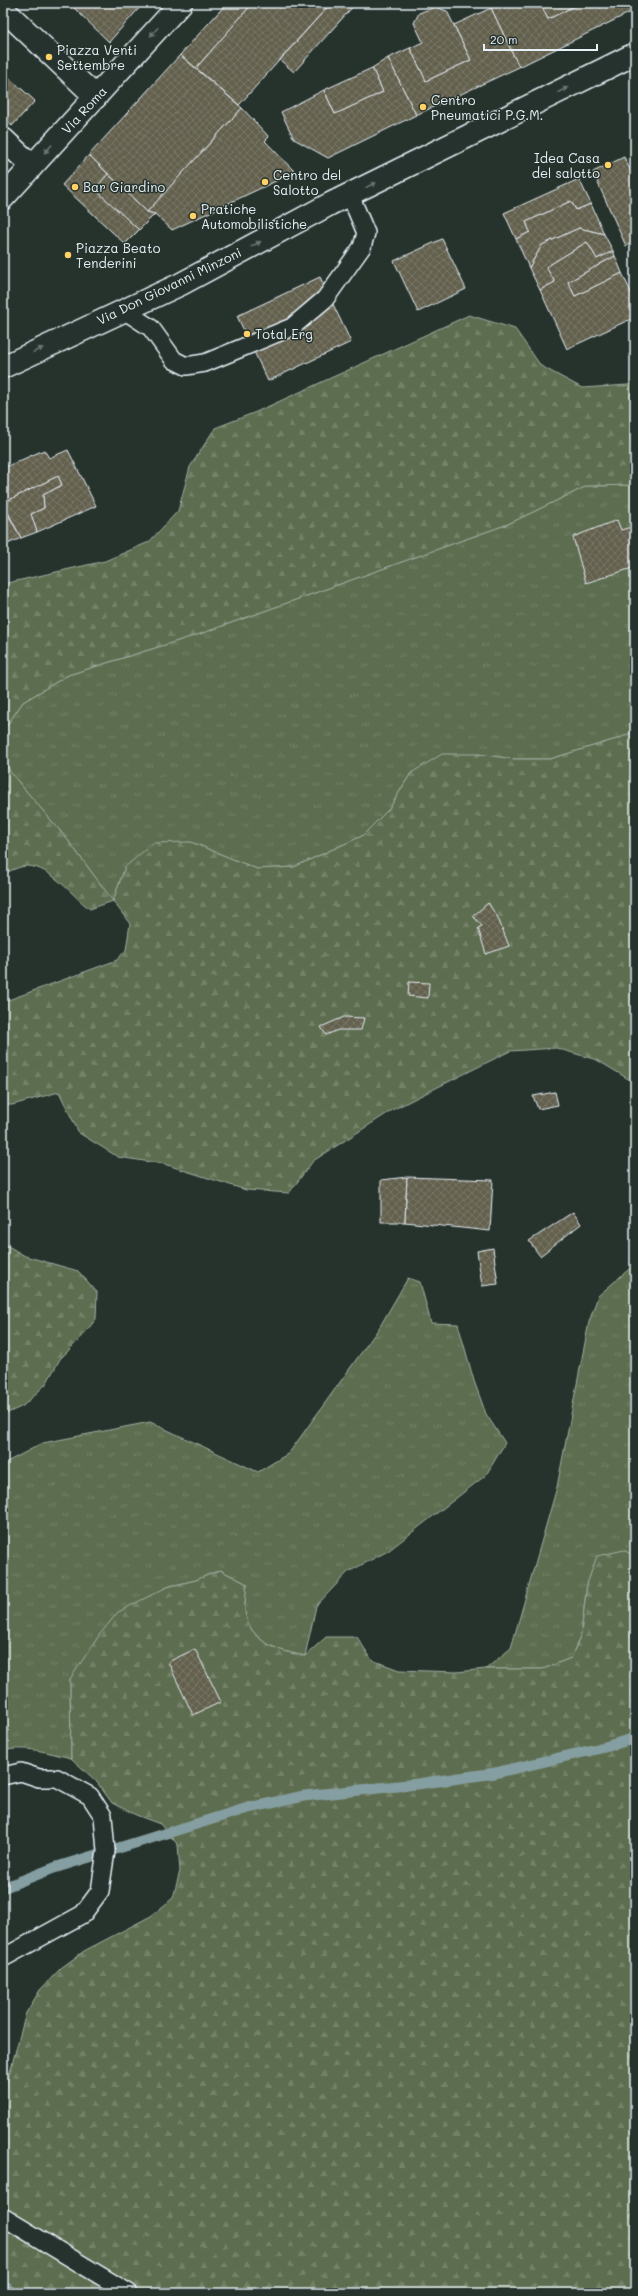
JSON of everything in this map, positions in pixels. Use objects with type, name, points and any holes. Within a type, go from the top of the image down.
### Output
[{"type":"main road","name":"Via Roma","points":[[3,198],[181,3]]},
{"type":"main road","points":[[3,9],[96,97]]},
{"type":"main road","name":"Via Don Giovanni Minzoni","points":[[3,367],[122,309],[181,284],[350,195],[635,54]]},
{"type":"main road","points":[[3,139],[32,166]]},
{"type":"lane","points":[[122,309],[151,328],[174,360],[186,366],[205,362],[292,327],[325,299],[362,247],[366,233],[350,195]]},
{"type":"lane","points":[[3,1776],[21,1772],[39,1778],[57,1778],[90,1796],[103,1816],[106,1851],[100,1891],[83,1914],[3,1958]]},
{"type":"lane","points":[[3,2217],[129,2293]]},
{"type":"green space","points":[[469,315],[515,329],[541,366],[582,388],[628,385],[635,382],[635,485],[587,486],[508,524],[200,634],[68,675],[23,702],[3,731],[3,584],[105,561],[149,542],[178,511],[190,467],[215,428],[256,412]]},
{"type":"green space","points":[[635,485],[635,731],[620,738],[550,759],[514,759],[478,754],[411,773],[389,809],[362,836],[294,867],[257,869],[191,842],[125,867],[113,901],[67,839],[10,772],[3,756],[3,731],[23,702],[68,675],[200,634],[508,524],[587,486]]},
{"type":"green space","points":[[635,731],[635,1083],[597,1060],[556,1048],[510,1051],[394,1109],[313,1161],[289,1193],[246,1190],[164,1164],[118,1157],[79,1133],[59,1092],[12,1105],[3,1105],[3,1002],[117,960],[126,950],[130,924],[113,901],[125,867],[153,843],[191,842],[257,869],[294,867],[362,836],[389,809],[411,773],[442,754],[478,754],[514,759],[550,759],[620,738]]},
{"type":"green space","points":[[3,756],[10,772],[67,839],[113,901],[90,909],[53,876],[36,868],[24,866],[3,874]]},
{"type":"green space","points":[[3,1243],[25,1256],[78,1271],[97,1292],[96,1319],[79,1340],[60,1359],[46,1384],[23,1406],[3,1415]]},
{"type":"green space","points":[[635,1264],[635,1557],[624,1550],[587,1584],[581,1634],[571,1658],[543,1669],[486,1669],[511,1648],[557,1487],[589,1322],[598,1296]]},
{"type":"green space","points":[[408,1278],[420,1282],[431,1323],[458,1324],[474,1381],[486,1414],[505,1443],[486,1475],[388,1551],[348,1572],[316,1606],[305,1656],[276,1648],[259,1638],[248,1623],[245,1612],[247,1584],[220,1570],[196,1580],[167,1587],[70,1679],[71,1758],[28,1749],[11,1749],[3,1751],[3,1464],[43,1443],[150,1422],[258,1472],[289,1453],[379,1328]]},
{"type":"green space","points":[[624,1550],[635,1557],[635,2293],[3,2293],[3,2097],[26,2013],[40,1990],[61,1968],[84,1951],[151,1916],[173,1898],[180,1871],[178,1845],[160,1824],[136,1815],[112,1803],[96,1781],[71,1758],[70,1679],[100,1634],[118,1612],[167,1587],[196,1580],[220,1570],[247,1584],[245,1612],[248,1623],[253,1631],[267,1644],[285,1651],[305,1656],[326,1637],[357,1637],[372,1660],[399,1670],[456,1672],[486,1669],[543,1669],[571,1658],[581,1634],[587,1584],[597,1556]]},
{"type":"building","points":[[69,3],[137,3],[141,6],[109,42]]},
{"type":"building","points":[[227,3],[253,3],[196,68],[180,55]]},
{"type":"building","points":[[253,3],[331,3],[239,105],[196,68]]},
{"type":"building","points":[[331,3],[356,3],[294,72],[280,60]]},
{"type":"building","points":[[501,3],[540,3],[548,19],[581,3],[635,3],[635,10],[519,67],[491,8]]},
{"type":"building","points":[[540,3],[581,3],[548,19]]},
{"type":"building","points":[[435,7],[447,11],[471,60],[426,81],[410,48],[423,42],[414,23],[419,13]]},
{"type":"building","points":[[491,8],[519,67],[416,115],[388,58],[410,48],[426,81],[471,60],[454,25]]},
{"type":"building","points":[[180,55],[242,108],[147,212],[89,155]]},
{"type":"building","points":[[388,58],[416,115],[328,158],[294,139],[281,112],[324,90],[335,114],[383,92],[372,68]]},
{"type":"building","points":[[372,68],[383,92],[335,114],[324,90]]},
{"type":"building","points":[[3,72],[35,101],[12,126],[3,118]]},
{"type":"building","points":[[242,108],[269,137],[265,141],[295,172],[172,230],[155,214],[147,212]]},
{"type":"building","points":[[89,155],[108,174],[95,189],[139,230],[125,244],[62,185]]},
{"type":"building","points":[[624,157],[635,180],[635,242],[626,246],[593,172]]},
{"type":"building","points":[[108,174],[147,212],[155,214],[139,230],[95,189]]},
{"type":"building","points":[[579,179],[591,204],[576,210],[571,201],[526,222],[530,232],[516,239],[504,213]]},
{"type":"building","points":[[571,201],[576,210],[591,204],[604,234],[579,228],[542,245],[529,268],[516,239],[530,232],[526,222]]},
{"type":"building","points":[[579,228],[604,234],[613,251],[597,259],[587,242],[546,267],[555,282],[540,290],[529,268],[542,245]]},
{"type":"building","points":[[442,239],[466,289],[418,312],[394,261]]},
{"type":"building","points":[[587,242],[597,259],[613,251],[615,256],[568,282],[575,296],[622,273],[635,301],[635,317],[567,349],[540,290],[555,282],[546,267]]},
{"type":"building","points":[[615,256],[622,273],[575,296],[568,282]]},
{"type":"building","points":[[320,277],[351,342],[268,381],[237,316]]},
{"type":"building","points":[[44,450],[49,458],[68,450],[96,506],[37,532],[31,514],[44,508],[43,495],[62,485],[58,476],[3,503],[3,479],[5,478],[3,468]]},
{"type":"building","points":[[58,476],[62,485],[43,495],[44,508],[31,514],[37,532],[21,538],[3,503]]},
{"type":"building","points":[[3,505],[21,538],[3,546]]},
{"type":"building","points":[[617,520],[621,530],[635,526],[635,567],[586,583],[573,537]]},
{"type":"building","points":[[488,903],[498,918],[509,946],[486,954],[478,928],[482,926],[473,916]]},
{"type":"building","points":[[409,982],[429,983],[428,998],[408,996]]},
{"type":"building","points":[[344,1017],[364,1018],[361,1030],[338,1030],[326,1035],[321,1027]]},
{"type":"building","points":[[555,1092],[558,1105],[538,1109],[533,1096]]},
{"type":"building","points":[[407,1177],[405,1222],[381,1222],[381,1180]]},
{"type":"building","points":[[407,1177],[493,1180],[490,1231],[405,1222]]},
{"type":"building","points":[[573,1212],[581,1224],[540,1256],[529,1241]]},
{"type":"building","points":[[493,1248],[498,1284],[482,1286],[477,1251]]},
{"type":"building","points":[[195,1649],[221,1702],[193,1715],[168,1662]]},
{"type":"waterway","points":[[3,1888],[54,1868],[248,1808],[304,1796],[417,1784],[495,1773],[605,1747],[635,1738]]},
{"type":"waterway","points":[[3,2285],[13,2293]]},
{"type":"place","name":"Piazza Venti Settembre","points":[[49,57]]},
{"type":"place","name":"Centro Pneumatici P.G.M.","points":[[423,107]]},
{"type":"place","name":"Idea Casa del salotto","points":[[608,165]]},
{"type":"place","name":"Centro del Salotto","points":[[265,182]]},
{"type":"place","name":"Bar Giardino","points":[[75,187]]},
{"type":"place","name":"Pratiche Automobilistiche","points":[[193,216]]},
{"type":"place","name":"Piazza Beato Tenderini","points":[[68,255]]},
{"type":"place","name":"Total Erg","points":[[247,334]]}]
